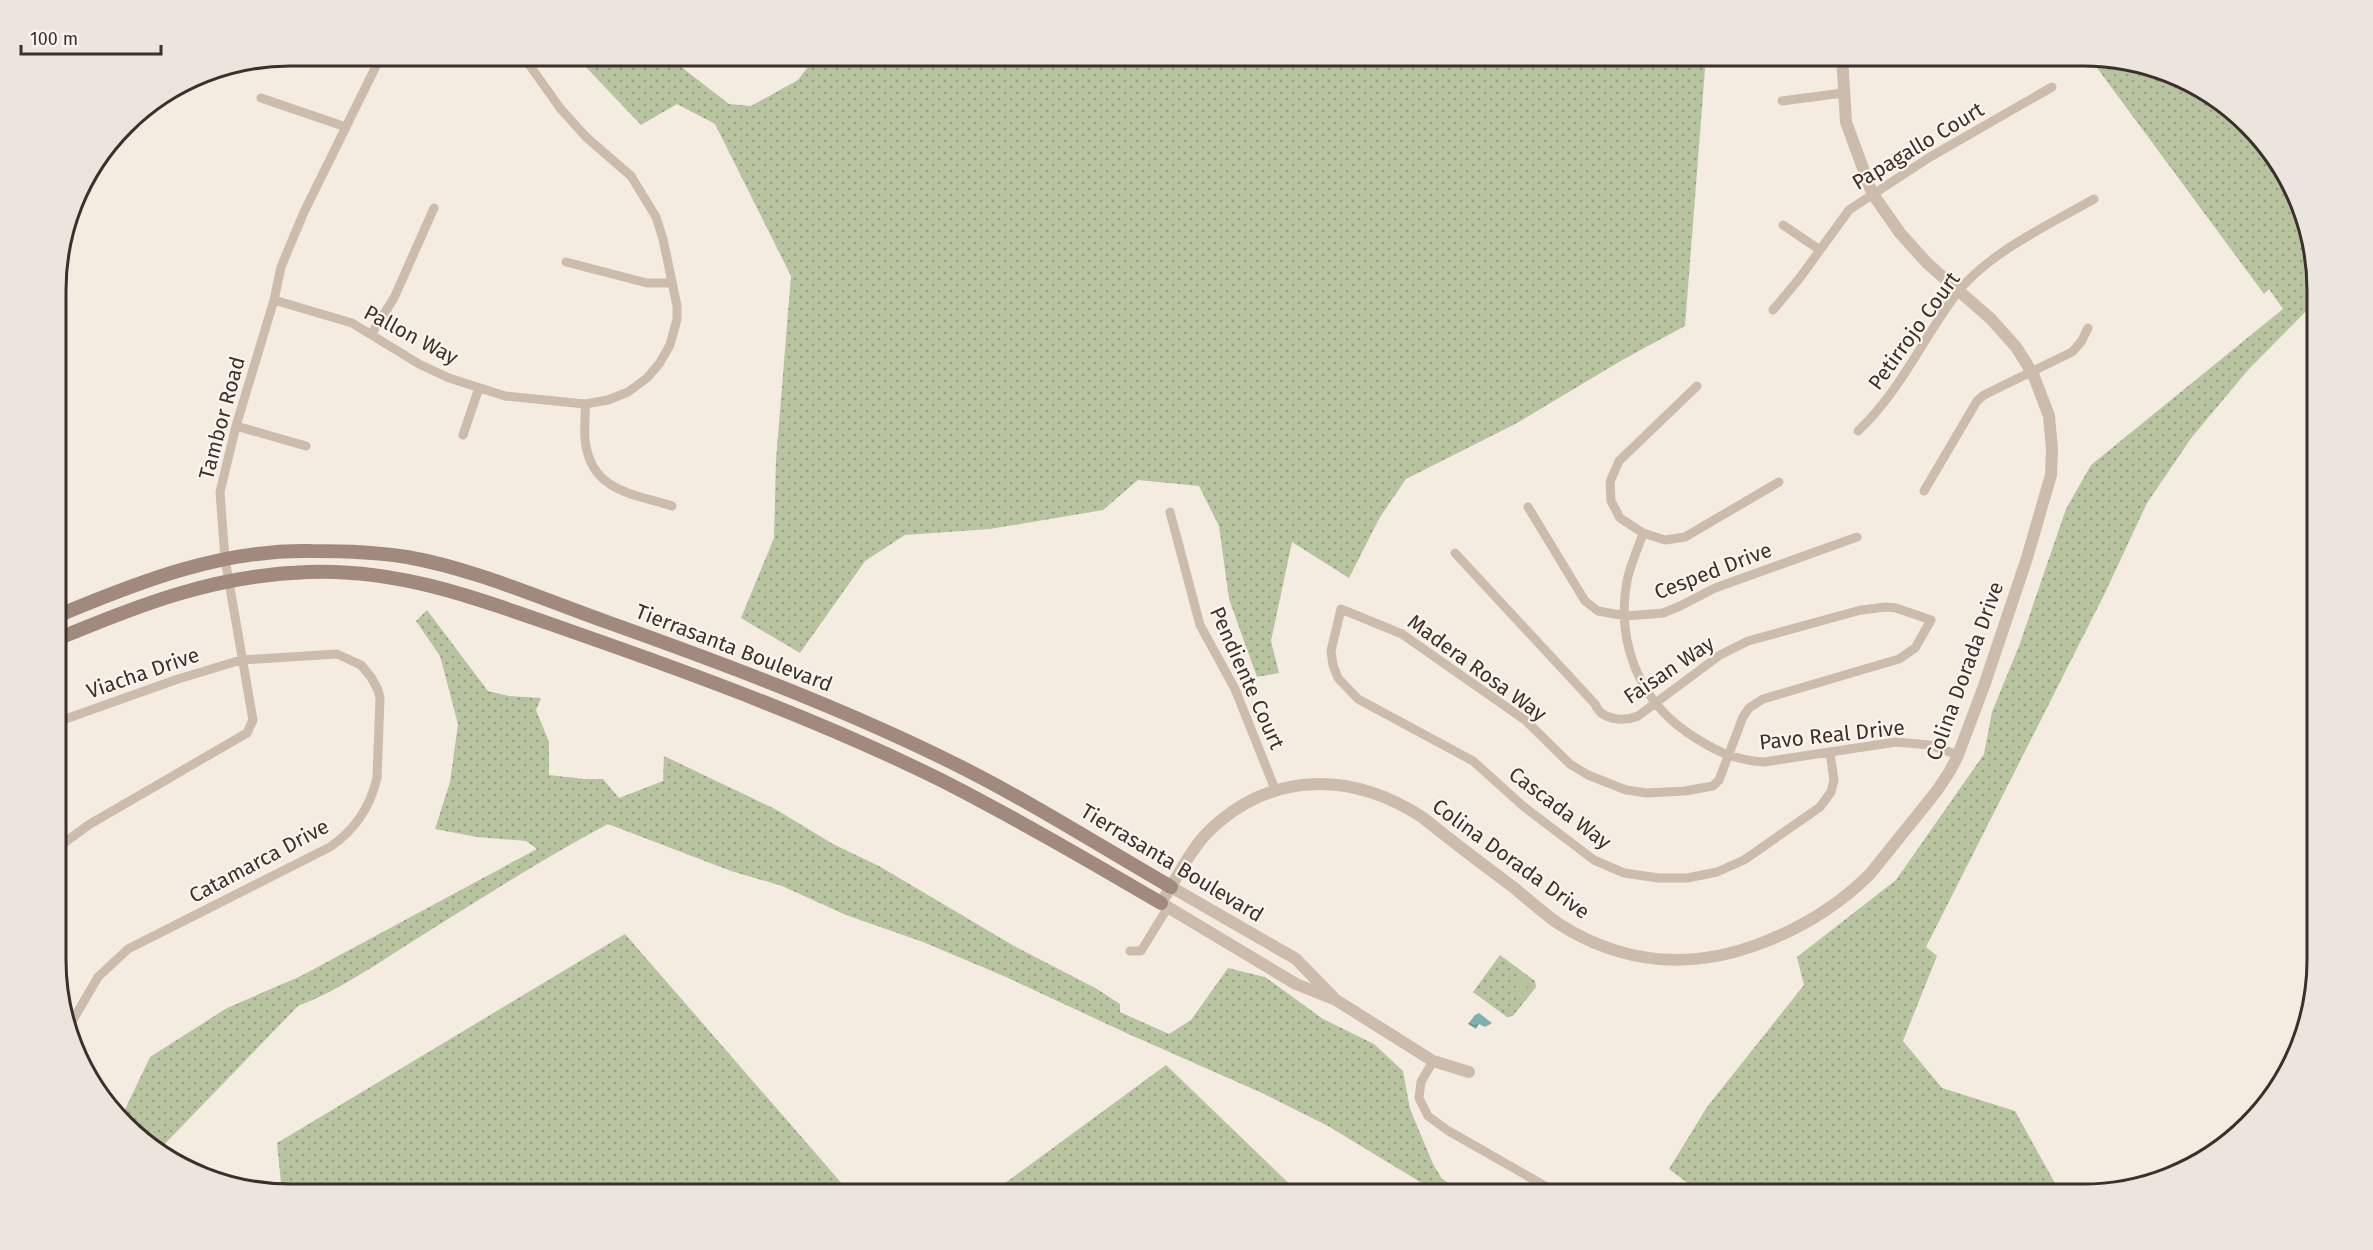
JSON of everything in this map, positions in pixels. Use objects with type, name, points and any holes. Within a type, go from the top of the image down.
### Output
[{"type":"main road","name":"Tierrasanta Boulevard","points":[[66,612],[165,574],[225,559],[262,554],[310,551],[405,557],[456,568],[673,645],[822,704],[954,764],[1031,804],[1171,887]]},
{"type":"main road","name":"Tierrasanta Boulevard","points":[[66,636],[176,593],[229,580],[263,575],[311,572],[403,578],[453,590],[663,664],[828,729],[941,781],[1034,829],[1165,905]]},
{"type":"main road","points":[[745,696],[768,695],[800,710],[811,712],[822,704]]},
{"type":"street","name":"Tambor Road","points":[[66,841],[90,824],[248,733],[253,720],[225,559],[220,492],[236,426],[274,300],[281,267],[304,212],[376,66]]},
{"type":"street","name":"Pallon Way","points":[[274,300],[352,323],[372,333],[419,364],[505,396],[585,404],[608,400],[627,392],[647,378],[659,364],[670,345],[677,319],[663,239],[656,217],[631,176],[579,129],[560,108],[530,66]]},
{"type":"street","name":"Colina Dorada Drive","points":[[1165,905],[1171,887],[1197,845],[1209,832],[1241,807],[1275,789],[1316,783],[1362,788],[1404,806],[1560,924],[1604,947],[1635,957],[1674,961],[1710,959],[1737,953],[1789,933],[1820,916],[1855,889],[1870,874],[1936,792],[1958,755],[2027,558],[2051,475],[2052,449],[2049,416],[2031,371],[2016,347],[1991,319],[1928,264],[1900,234],[1872,193],[1846,122],[1842,66]]},
{"type":"street","name":"Papagallo Court","points":[[1773,310],[1849,210],[1930,157],[2052,87]]},
{"type":"street","points":[[1782,101],[1843,93]]},
{"type":"street","points":[[261,98],[346,127]]},
{"type":"street","name":"Petirrojo Court","points":[[1858,430],[1878,412],[1959,291],[1997,256],[2094,199]]},
{"type":"street","points":[[372,333],[394,298],[434,208]]},
{"type":"street","points":[[1783,225],[1820,250]]},
{"type":"street","points":[[566,262],[647,283],[672,283]]},
{"type":"street","points":[[1924,491],[1977,401],[1984,395],[2072,352],[2081,342],[2088,328]]},
{"type":"street","points":[[1697,386],[1619,461],[1610,483],[1611,501],[1620,518],[1643,533],[1665,540],[1685,537],[1779,482]]},
{"type":"street","points":[[463,435],[479,388]]},
{"type":"street","points":[[585,404],[586,446],[598,476],[611,486],[672,506]]},
{"type":"street","points":[[236,426],[306,446]]},
{"type":"street","name":"Cesped Drive","points":[[1528,507],[1585,601],[1598,611],[1626,616],[1663,613],[1715,588],[1857,537]]},
{"type":"street","name":"Pendiente Court","points":[[1170,512],[1200,625],[1235,689],[1275,789]]},
{"type":"street","name":"Pavo Real Drive","points":[[1643,533],[1628,578],[1625,597],[1626,637],[1636,674],[1656,705],[1670,721],[1711,749],[1743,761],[1764,762],[1896,742],[1930,745],[1958,755]]},
{"type":"street","name":"Faisan Way","points":[[1455,553],[1595,704],[1597,709],[1610,718],[1628,720],[1656,705],[1720,655],[1748,641],[1861,610],[1886,607],[1931,620]]},
{"type":"street","name":"Cascada Way","points":[[1341,609],[1331,651],[1333,665],[1338,678],[1358,699],[1473,761],[1523,806],[1594,860],[1624,873],[1659,878],[1687,878],[1716,872],[1744,860],[1820,807],[1831,792],[1834,780],[1830,753]]},
{"type":"street","name":"Madera Rosa Way","points":[[1341,609],[1402,634],[1525,720],[1570,764],[1588,775],[1626,790],[1647,793],[1685,791],[1713,786],[1719,780],[1743,717],[1749,708],[1763,699],[1899,659],[1915,648],[1931,620]]},
{"type":"street","name":"Catamarca Drive","points":[[74,1018],[98,977],[128,949],[330,847],[347,834],[367,808],[377,778],[380,698],[375,683],[366,671],[354,660],[337,654],[241,660]]},
{"type":"street","name":"Viacha Drive","points":[[66,719],[178,679],[241,660]]},
{"type":"street","name":"Tierrasanta Boulevard","points":[[1171,887],[1296,959],[1336,1000]]},
{"type":"street","points":[[1130,951],[1141,951],[1165,905]]},
{"type":"street","name":"Tierrasanta Boulevard","points":[[1165,905],[1296,984],[1336,1000],[1433,1061],[1469,1072]]},
{"type":"street","points":[[1433,1061],[1420,1082],[1419,1098],[1428,1116],[1447,1130],[1542,1184]]},
{"type":"green space","points":[[585,66],[680,66],[729,104],[751,106],[798,80],[808,66],[1705,66],[1685,326],[1624,359],[1517,423],[1406,479],[1380,517],[1349,578],[1292,542],[1271,641],[1279,673],[1257,677],[1229,599],[1219,526],[1199,486],[1138,480],[1103,510],[990,529],[905,535],[865,561],[800,653],[741,618],[774,538],[776,460],[791,276],[715,124],[677,104],[641,125]]},
{"type":"green space","points":[[2096,66],[2127,70],[2182,89],[2220,112],[2252,142],[2277,178],[2295,218],[2303,246],[2307,275],[2307,310],[2248,370],[2192,437],[2147,503],[2104,595],[1926,947],[1937,956],[1903,1041],[1942,1088],[2015,1111],[2055,1184],[1689,1184],[1669,1169],[1707,1107],[1804,985],[1797,957],[1896,880],[1984,754],[1992,712],[2019,646],[2066,509],[2091,465],[2283,309],[2269,289],[2264,294]]},
{"type":"green space","points":[[427,610],[488,691],[509,696],[541,698],[536,710],[549,742],[549,775],[603,779],[619,798],[663,781],[664,756],[775,809],[833,844],[879,866],[1014,946],[1097,989],[1120,1004],[1120,1012],[1169,1034],[1191,1020],[1228,968],[1265,977],[1323,1019],[1374,1044],[1403,1071],[1410,1109],[1433,1164],[1442,1179],[1451,1184],[1424,1184],[1328,1126],[1262,1093],[1006,977],[923,942],[846,915],[782,886],[731,871],[608,824],[560,850],[361,974],[298,1006],[164,1145],[124,1111],[150,1057],[227,1008],[301,976],[537,849],[526,841],[477,837],[435,829],[450,782],[458,724],[440,656],[416,621]]},
{"type":"green space","points":[[625,934],[842,1184],[281,1184],[277,1143]]},
{"type":"green space","points":[[1500,955],[1535,981],[1536,987],[1513,1016],[1507,1017],[1473,992]]},
{"type":"green space","points":[[1524,976],[1531,982],[1520,996],[1513,991]]},
{"type":"green space","points":[[1166,1065],[1290,1184],[1004,1184]]},
{"type":"water","points":[[1479,1013],[1492,1023],[1485,1027],[1479,1024],[1476,1029],[1468,1024]]}]
